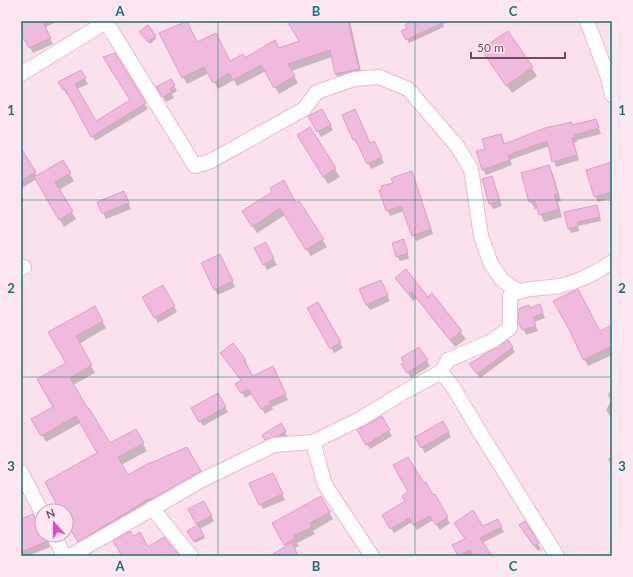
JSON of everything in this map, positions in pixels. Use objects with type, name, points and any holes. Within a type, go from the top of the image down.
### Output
[{"type":"street","points":[[587,21],[608,77],[612,95]]},
{"type":"street","points":[[21,74],[107,22],[195,166],[211,161],[304,108],[317,92],[354,79],[379,77],[408,89],[457,146],[471,169],[481,236],[491,264],[502,280],[518,291]]},
{"type":"street","points":[[70,556],[202,480],[274,445],[312,442],[362,418],[404,392],[441,372],[448,360],[492,341],[510,328],[510,296],[518,291],[560,285],[596,273],[612,262]]},
{"type":"street","points":[[441,372],[454,387],[485,441],[557,556]]},
{"type":"street","points":[[312,442],[325,485],[372,556]]},
{"type":"street","points":[[21,472],[37,503]]},
{"type":"street","points":[[152,508],[191,556]]},
{"type":"street","points":[[58,543],[64,556]]},
{"type":"building","points":[[21,21],[42,21],[51,38],[29,48],[21,34]]},
{"type":"building","points":[[187,21],[197,42],[216,33],[230,61],[243,54],[245,58],[275,40],[279,48],[299,41],[287,21],[348,21],[359,69],[335,74],[330,50],[288,64],[295,76],[274,88],[261,65],[233,80],[229,73],[213,83],[204,67],[182,78],[159,33]]},
{"type":"building","points":[[412,21],[446,21],[406,40],[401,31],[407,28],[405,25]]},
{"type":"building","points":[[148,25],[156,36],[148,42],[139,32]]},
{"type":"building","points":[[508,31],[533,67],[506,86],[481,49]]},
{"type":"building","points":[[115,53],[146,103],[91,137],[65,89],[63,90],[58,82],[81,70],[86,78],[75,84],[96,121],[130,100],[103,57]]},
{"type":"building","points":[[171,79],[175,85],[170,89],[172,92],[163,97],[156,87]]},
{"type":"building","points":[[322,109],[331,125],[317,132],[308,116]]},
{"type":"building","points":[[355,109],[370,143],[374,141],[382,157],[367,164],[355,139],[353,140],[342,115]]},
{"type":"building","points":[[596,119],[599,128],[575,135],[575,137],[572,138],[577,155],[552,162],[547,141],[508,155],[510,160],[482,170],[476,151],[485,149],[482,139],[501,134],[504,144],[545,128],[572,122],[572,125]]},
{"type":"building","points":[[310,127],[336,168],[323,177],[297,135]]},
{"type":"building","points":[[21,148],[36,172],[21,181]]},
{"type":"building","points":[[63,160],[71,173],[55,182],[73,211],[59,220],[34,177]]},
{"type":"building","points":[[612,162],[612,192],[594,197],[586,170]]},
{"type":"building","points":[[549,165],[558,194],[554,195],[559,209],[539,215],[535,201],[529,202],[521,173]]},
{"type":"building","points":[[412,171],[431,229],[412,236],[401,206],[386,211],[379,190],[382,190],[381,186],[393,183],[391,178]]},
{"type":"building","points":[[492,176],[500,201],[489,204],[482,179]]},
{"type":"building","points":[[284,180],[296,203],[299,201],[324,239],[306,250],[280,208],[252,227],[242,211],[272,192],[270,188]]},
{"type":"building","points":[[124,191],[129,203],[102,214],[97,202]]},
{"type":"building","points":[[597,205],[600,217],[577,222],[578,226],[568,229],[564,212]]},
{"type":"building","points":[[404,239],[408,253],[396,257],[392,243]]},
{"type":"building","points":[[266,242],[274,259],[263,265],[254,248]]},
{"type":"building","points":[[220,254],[233,281],[214,290],[201,263]]},
{"type":"building","points":[[406,269],[428,297],[432,293],[462,331],[450,340],[411,291],[408,294],[395,278]]},
{"type":"building","points":[[381,280],[388,295],[366,305],[359,289]]},
{"type":"building","points":[[163,285],[175,306],[154,318],[142,297]]},
{"type":"building","points":[[578,289],[600,331],[612,325],[612,346],[583,360],[570,331],[553,301]]},
{"type":"building","points":[[318,302],[341,342],[330,349],[307,308]]},
{"type":"building","points":[[540,304],[543,313],[533,317],[536,326],[522,330],[518,322],[518,309],[529,305],[530,308]]},
{"type":"building","points":[[95,306],[103,321],[76,336],[92,365],[70,378],[110,443],[136,429],[144,443],[118,457],[128,475],[151,462],[187,447],[201,471],[151,500],[150,498],[78,542],[74,535],[74,503],[56,503],[45,482],[97,453],[76,416],[41,436],[31,419],[53,407],[37,379],[66,363],[48,332]]},
{"type":"building","points":[[508,340],[513,347],[477,374],[469,364]]},
{"type":"building","points":[[233,343],[246,360],[244,361],[253,376],[273,366],[286,394],[269,402],[271,404],[261,409],[248,389],[241,393],[235,384],[241,380],[220,353]]},
{"type":"building","points":[[419,347],[428,360],[407,373],[401,364],[404,363],[401,358]]},
{"type":"building","points":[[218,393],[226,407],[199,422],[191,408]]},
{"type":"building","points":[[382,416],[390,430],[366,445],[357,430]]},
{"type":"building","points":[[443,421],[449,432],[421,448],[415,437]]},
{"type":"building","points":[[281,423],[286,431],[278,436],[265,440],[262,435]]},
{"type":"building","points":[[408,457],[424,483],[426,482],[433,495],[435,494],[448,517],[436,525],[430,516],[413,525],[409,518],[390,529],[382,515],[405,501],[402,496],[408,492],[393,465]]},
{"type":"building","points":[[273,473],[283,494],[259,505],[249,483]]},
{"type":"building","points":[[321,496],[330,512],[310,523],[312,527],[294,536],[295,538],[284,545],[272,523]]},
{"type":"building","points":[[204,501],[212,516],[196,524],[188,509]]},
{"type":"building","points":[[473,510],[483,526],[498,519],[502,527],[480,538],[492,556],[474,556],[470,550],[458,556],[452,545],[465,539],[454,523]]},
{"type":"building","points":[[33,514],[34,543],[43,543],[21,552],[21,519]]},
{"type":"building","points":[[525,521],[539,543],[534,546],[519,525]]},
{"type":"building","points":[[198,525],[204,536],[193,541],[187,531]]},
{"type":"building","points":[[130,531],[133,536],[140,532],[148,547],[164,537],[180,556],[122,556],[113,541]]},
{"type":"building","points":[[292,542],[298,556],[270,556]]}]
